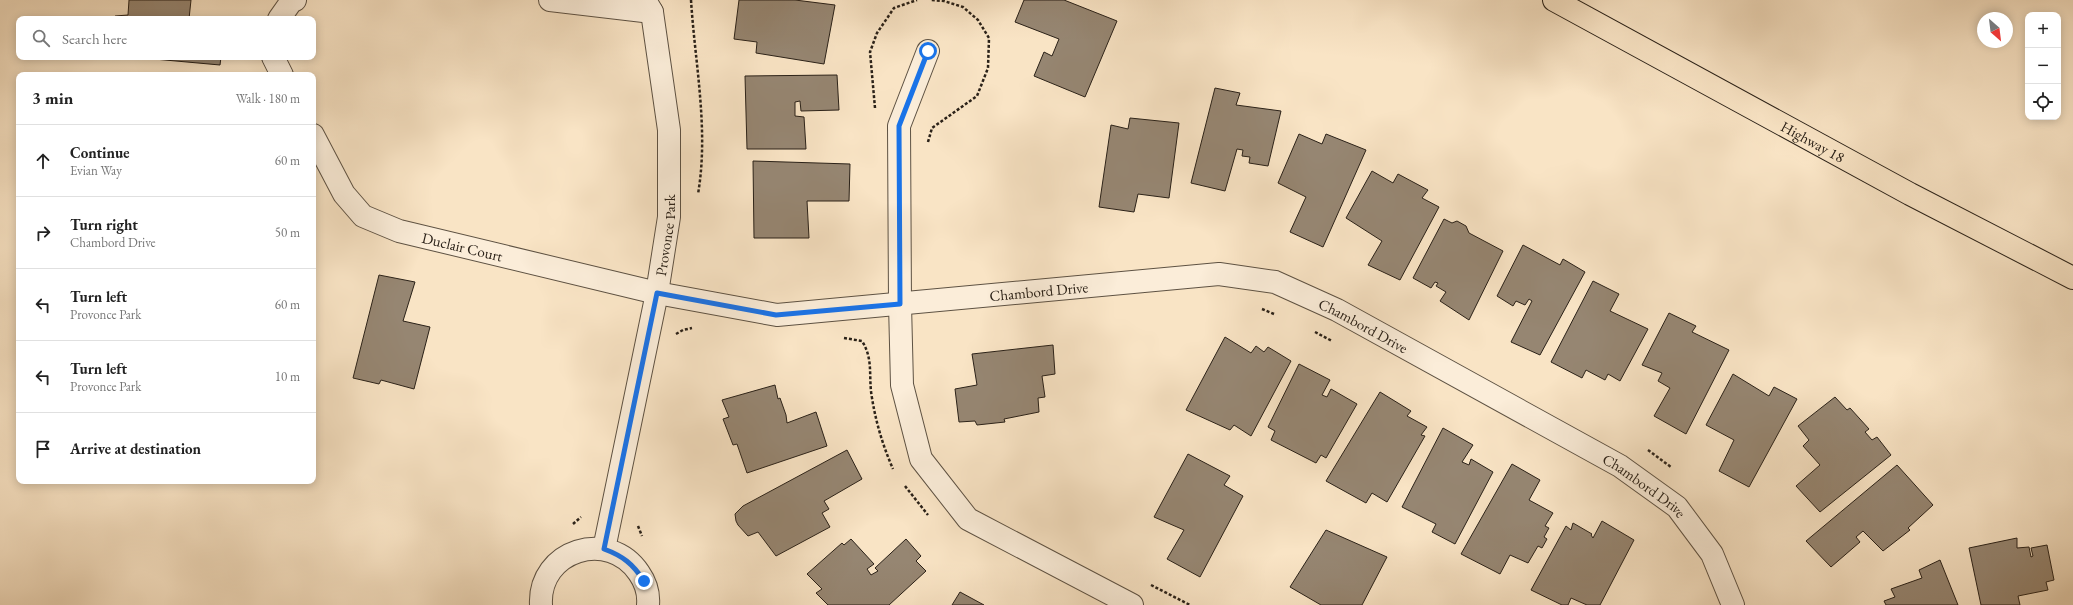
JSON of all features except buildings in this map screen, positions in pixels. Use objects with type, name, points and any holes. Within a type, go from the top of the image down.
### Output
[{"type":"main road","name":"Highway 18","points":[[1554,0],[1910,194],[2073,278]]},
{"type":"street","points":[[282,16],[291,2],[295,0]]},
{"type":"street","points":[[550,0],[652,4]]},
{"type":"street","name":"Provonce Park","points":[[604,549],[657,293],[669,216],[669,130],[652,4]]},
{"type":"street","points":[[928,51],[899,126],[902,385],[921,459],[968,519],[1132,605]]},
{"type":"street","points":[[274,60],[280,72]]},
{"type":"street","name":"Duclair Court","points":[[316,141],[344,194],[363,216],[399,232],[657,293]]},
{"type":"street","name":"Chambord Drive","points":[[657,293],[776,315],[1219,274],[1275,282],[1337,310],[1620,466],[1678,507],[1712,554],[1733,605]]},
{"type":"street","points":[[541,605],[545,580],[555,566],[569,555],[586,549],[604,549],[621,555],[634,566],[644,581],[648,605]]},
{"type":"path","points":[[691,0],[702,116],[701,176],[698,199]]},
{"type":"path","points":[[875,111],[870,52],[877,32],[894,8],[917,0]]},
{"type":"path","points":[[1261,309],[1280,316]]},
{"type":"path","points":[[671,337],[683,330],[695,328]]},
{"type":"path","points":[[1313,331],[1339,344]]},
{"type":"path","points":[[571,525],[580,518],[582,511]]},
{"type":"path","points":[[637,523],[646,543]]},
{"type":"path","points":[[1145,581],[1190,605]]},
{"type":"route","points":[[644,581],[634,566],[621,555],[604,549],[657,293],[776,315],[900,304],[899,126],[928,51]]}]
